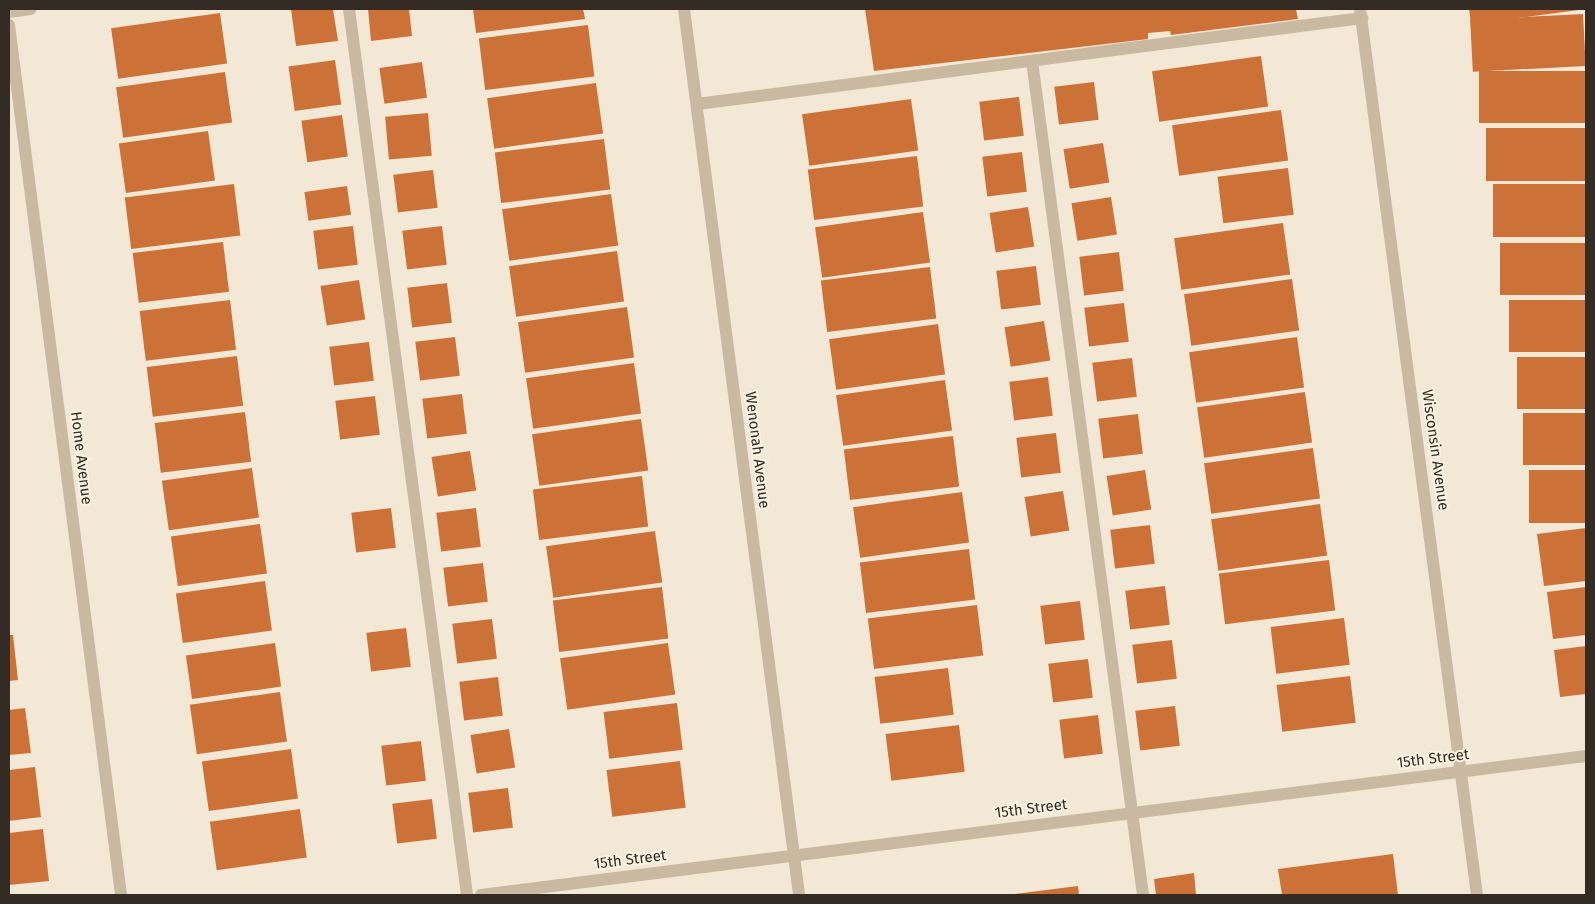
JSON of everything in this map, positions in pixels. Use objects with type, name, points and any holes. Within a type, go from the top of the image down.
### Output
[{"type":"street","points":[[9,12],[32,9]]},
{"type":"street","points":[[350,9],[467,895]]},
{"type":"street","name":"Wenonah Avenue","points":[[684,9],[798,895]]},
{"type":"street","points":[[696,104],[1032,61],[1361,13]]},
{"type":"street","name":"Wisconsin Avenue","points":[[1361,13],[1477,895]]},
{"type":"street","name":"Home Avenue","points":[[9,25],[121,895]]},
{"type":"street","points":[[1032,61],[1143,895]]},
{"type":"street","name":"15th Street","points":[[481,895],[1586,756]]},
{"type":"building","points":[[291,9],[333,9],[338,41],[296,46]]},
{"type":"building","points":[[368,9],[409,9],[412,36],[371,41]]},
{"type":"building","points":[[473,9],[583,9],[585,19],[476,33]]},
{"type":"building","points":[[865,9],[1296,9],[1298,19],[1171,35],[1170,31],[1148,33],[1148,39],[874,71]]},
{"type":"building","points":[[1469,9],[1578,9],[1579,10],[1471,24]]},
{"type":"building","points":[[220,13],[227,64],[118,79],[111,28]]},
{"type":"building","points":[[1583,14],[1586,66],[1473,72],[1470,20]]},
{"type":"building","points":[[588,25],[594,77],[485,90],[479,38]]},
{"type":"building","points":[[1261,56],[1268,107],[1159,122],[1152,71]]},
{"type":"building","points":[[335,60],[341,105],[295,111],[288,67]]},
{"type":"building","points":[[422,62],[427,98],[384,104],[379,68]]},
{"type":"building","points":[[1479,71],[1586,71],[1586,123],[1479,123]]},
{"type":"building","points":[[225,72],[232,123],[123,138],[116,87]]},
{"type":"building","points":[[1094,82],[1099,120],[1059,125],[1054,87]]},
{"type":"building","points":[[596,83],[603,134],[494,149],[487,98]]},
{"type":"building","points":[[1019,97],[1024,136],[984,141],[979,102]]},
{"type":"building","points":[[911,99],[918,150],[809,166],[802,114]]},
{"type":"building","points":[[1281,110],[1288,161],[1179,176],[1172,125]]},
{"type":"building","points":[[428,113],[432,156],[389,160],[385,117]]},
{"type":"building","points":[[342,115],[348,157],[307,162],[301,121]]},
{"type":"building","points":[[1486,128],[1586,128],[1586,181],[1486,181]]},
{"type":"building","points":[[208,131],[215,181],[126,193],[119,144]]},
{"type":"building","points":[[604,139],[610,190],[501,203],[495,152]]},
{"type":"building","points":[[1103,143],[1109,183],[1070,189],[1063,149]]},
{"type":"building","points":[[1022,152],[1027,192],[987,197],[982,157]]},
{"type":"building","points":[[917,156],[923,207],[814,220],[808,169]]},
{"type":"building","points":[[1288,168],[1294,215],[1223,223],[1218,177]]},
{"type":"building","points":[[433,170],[438,208],[398,213],[393,175]]},
{"type":"building","points":[[234,184],[240,236],[131,249],[125,197]]},
{"type":"building","points":[[1493,184],[1586,184],[1586,237],[1493,237]]},
{"type":"building","points":[[347,186],[351,215],[308,221],[304,192]]},
{"type":"building","points":[[611,194],[618,245],[509,261],[502,209]]},
{"type":"building","points":[[1111,197],[1117,235],[1077,241],[1071,203]]},
{"type":"building","points":[[1028,207],[1034,247],[996,253],[989,213]]},
{"type":"building","points":[[923,212],[930,263],[822,278],[815,227]]},
{"type":"building","points":[[1283,223],[1290,274],[1181,290],[1174,238]]},
{"type":"building","points":[[353,226],[358,265],[318,270],[313,231]]},
{"type":"building","points":[[442,226],[447,265],[407,270],[402,231]]},
{"type":"building","points":[[223,242],[229,292],[139,303],[133,253]]},
{"type":"building","points":[[1500,243],[1586,243],[1586,295],[1500,295]]},
{"type":"building","points":[[617,251],[624,302],[516,317],[509,266]]},
{"type":"building","points":[[1119,252],[1124,291],[1084,296],[1079,257]]},
{"type":"building","points":[[1036,266],[1041,305],[1001,310],[996,271]]},
{"type":"building","points":[[930,267],[936,319],[827,332],[821,280]]},
{"type":"building","points":[[1292,279],[1299,330],[1191,346],[1184,294]]},
{"type":"building","points":[[359,280],[365,320],[327,326],[320,286]]},
{"type":"building","points":[[447,283],[452,323],[412,328],[407,288]]},
{"type":"building","points":[[230,300],[236,350],[146,361],[140,311]]},
{"type":"building","points":[[1509,300],[1586,300],[1586,352],[1509,352]]},
{"type":"building","points":[[1124,303],[1129,342],[1089,347],[1084,308]]},
{"type":"building","points":[[627,307],[634,358],[525,373],[518,322]]},
{"type":"building","points":[[1044,321],[1050,361],[1011,367],[1004,327]]},
{"type":"building","points":[[938,324],[945,375],[836,390],[829,339]]},
{"type":"building","points":[[455,337],[460,376],[420,381],[415,342]]},
{"type":"building","points":[[1297,337],[1304,388],[1196,403],[1189,352]]},
{"type":"building","points":[[369,342],[374,381],[334,386],[329,347]]},
{"type":"building","points":[[237,356],[243,406],[153,417],[147,367]]},
{"type":"building","points":[[1517,357],[1586,357],[1586,409],[1517,409]]},
{"type":"building","points":[[1132,358],[1137,397],[1097,402],[1092,363]]},
{"type":"building","points":[[634,363],[641,414],[533,429],[526,378]]},
{"type":"building","points":[[1048,377],[1053,416],[1014,420],[1009,382]]},
{"type":"building","points":[[945,380],[952,431],[843,446],[836,395]]},
{"type":"building","points":[[1305,392],[1312,443],[1204,458],[1197,407]]},
{"type":"building","points":[[462,394],[467,434],[427,439],[422,399]]},
{"type":"building","points":[[375,396],[380,435],[340,440],[335,401]]},
{"type":"building","points":[[245,412],[251,462],[161,473],[155,423]]},
{"type":"building","points":[[1523,413],[1586,413],[1586,465],[1523,465]]},
{"type":"building","points":[[1138,414],[1143,454],[1103,459],[1098,419]]},
{"type":"building","points":[[641,419],[648,470],[539,486],[532,434]]},
{"type":"building","points":[[1056,433],[1061,473],[1021,478],[1016,438]]},
{"type":"building","points":[[953,436],[959,487],[850,500],[844,449]]},
{"type":"building","points":[[1313,448],[1320,499],[1211,514],[1204,463]]},
{"type":"building","points":[[470,451],[476,491],[438,497],[431,457]]},
{"type":"building","points":[[252,468],[259,518],[169,530],[162,481]]},
{"type":"building","points":[[1145,470],[1151,510],[1113,516],[1106,476]]},
{"type":"building","points":[[1529,470],[1586,470],[1586,523],[1529,523]]},
{"type":"building","points":[[642,476],[648,527],[539,540],[533,489]]},
{"type":"building","points":[[1063,491],[1069,531],[1031,537],[1024,497]]},
{"type":"building","points":[[962,492],[969,543],[860,558],[853,507]]},
{"type":"building","points":[[1320,504],[1327,555],[1218,571],[1211,519]]},
{"type":"building","points":[[391,508],[396,548],[356,553],[351,513]]},
{"type":"building","points":[[476,508],[481,547],[441,552],[436,513]]},
{"type":"building","points":[[260,524],[267,574],[178,586],[171,537]]},
{"type":"building","points":[[1150,525],[1155,564],[1115,569],[1110,530]]},
{"type":"building","points":[[1586,528],[1586,581],[1544,586],[1537,534]]},
{"type":"building","points":[[655,531],[662,582],[553,598],[546,546]]},
{"type":"building","points":[[969,549],[975,600],[866,613],[860,562]]},
{"type":"building","points":[[1329,560],[1335,611],[1225,624],[1219,574]]},
{"type":"building","points":[[483,563],[488,602],[448,607],[443,568]]},
{"type":"building","points":[[265,581],[272,631],[183,643],[176,594]]},
{"type":"building","points":[[1165,586],[1170,625],[1130,630],[1125,591]]},
{"type":"building","points":[[662,587],[668,639],[559,652],[553,600]]},
{"type":"building","points":[[1586,587],[1586,635],[1553,639],[1547,592]]},
{"type":"building","points":[[1080,601],[1085,640],[1045,645],[1040,606]]},
{"type":"building","points":[[977,605],[983,656],[874,669],[868,618]]},
{"type":"building","points":[[1344,618],[1350,665],[1276,674],[1271,627]]},
{"type":"building","points":[[492,619],[497,659],[457,664],[452,624]]},
{"type":"building","points":[[406,628],[411,667],[371,672],[366,633]]},
{"type":"building","points":[[9,635],[13,635],[18,680],[9,681]]},
{"type":"building","points":[[1172,640],[1177,679],[1137,684],[1132,645]]},
{"type":"building","points":[[275,643],[281,687],[192,699],[186,656]]},
{"type":"building","points":[[668,643],[675,694],[567,710],[560,658]]},
{"type":"building","points":[[1586,646],[1586,694],[1560,697],[1554,650]]},
{"type":"building","points":[[1088,659],[1093,698],[1053,703],[1048,664]]},
{"type":"building","points":[[948,668],[954,715],[880,724],[875,677]]},
{"type":"building","points":[[1350,676],[1356,723],[1282,732],[1277,685]]},
{"type":"building","points":[[498,677],[503,716],[464,720],[459,682]]},
{"type":"building","points":[[280,692],[287,742],[197,754],[190,705]]},
{"type":"building","points":[[677,703],[683,750],[609,759],[604,712]]},
{"type":"building","points":[[1175,706],[1180,746],[1140,751],[1135,711]]},
{"type":"building","points":[[25,708],[31,753],[9,755],[9,710]]},
{"type":"building","points":[[1098,715],[1103,754],[1064,758],[1059,720]]},
{"type":"building","points":[[959,725],[965,772],[891,781],[886,734]]},
{"type":"building","points":[[509,729],[515,768],[477,774],[470,735]]},
{"type":"building","points":[[421,741],[426,781],[386,786],[381,746]]},
{"type":"building","points":[[291,749],[298,799],[209,811],[202,762]]},
{"type":"building","points":[[680,761],[686,808],[612,817],[607,770]]},
{"type":"building","points":[[35,767],[41,817],[9,821],[9,770]]},
{"type":"building","points":[[508,788],[513,828],[473,833],[468,793]]},
{"type":"building","points":[[432,799],[437,839],[397,844],[392,804]]},
{"type":"building","points":[[300,809],[307,858],[217,870],[210,822]]},
{"type":"building","points":[[43,829],[49,881],[9,885],[9,833]]},
{"type":"building","points":[[1393,854],[1398,895],[1282,895],[1278,869]]},
{"type":"building","points":[[1194,873],[1196,895],[1156,895],[1154,879]]},
{"type":"building","points":[[1078,886],[1079,895],[1015,895],[1015,894]]}]
